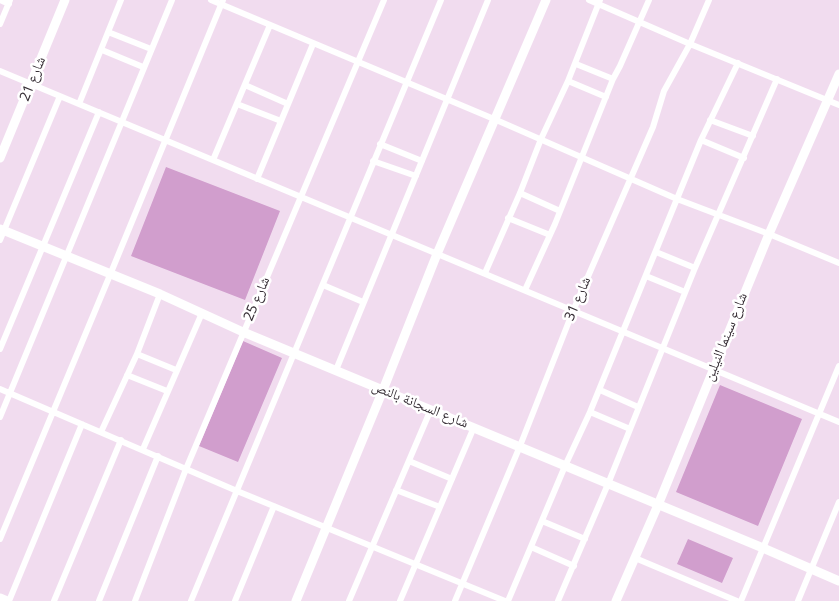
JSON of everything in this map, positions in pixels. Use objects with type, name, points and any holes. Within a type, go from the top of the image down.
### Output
[{"type":"street","points":[[0,0],[10,2],[0,24]]},
{"type":"street","name":"شارع 21","points":[[0,158],[65,0]]},
{"type":"street","points":[[79,104],[122,0]]},
{"type":"street","points":[[0,417],[172,0]]},
{"type":"street","points":[[211,0],[222,2],[270,26],[494,119],[677,199],[839,263]]},
{"type":"street","name":"شارع 25","points":[[135,601],[186,469],[384,0]]},
{"type":"street","points":[[190,601],[441,0]]},
{"type":"street","points":[[336,370],[488,0]]},
{"type":"street","points":[[296,601],[437,254],[546,0]]},
{"type":"street","points":[[589,0],[599,2],[690,44],[839,105]]},
{"type":"street","points":[[526,290],[583,157],[613,80],[649,0]]},
{"type":"street","name":"شارع 31","points":[[455,601],[520,446],[573,311],[653,127],[664,91],[690,44],[709,0]]},
{"type":"street","points":[[0,539],[222,2]]},
{"type":"street","points":[[485,273],[541,139],[576,64],[599,2]]},
{"type":"street","points":[[213,160],[270,26]]},
{"type":"street","points":[[108,32],[151,49]]},
{"type":"street","points":[[257,179],[313,44]]},
{"type":"street","points":[[102,50],[144,67]]},
{"type":"street","points":[[0,389],[237,491],[506,601],[600,390],[701,140],[738,63]]},
{"type":"street","points":[[576,64],[613,80]]},
{"type":"street","points":[[0,71],[839,422]]},
{"type":"street","name":"شارع سينما النيلين","points":[[616,601],[658,505],[769,234],[839,74]]},
{"type":"street","points":[[558,601],[608,484],[695,268],[777,79]]},
{"type":"street","points":[[568,82],[606,97]]},
{"type":"street","points":[[245,85],[288,104]]},
{"type":"street","points":[[1,233],[60,96]]},
{"type":"street","points":[[236,104],[281,122]]},
{"type":"street","points":[[0,349],[98,112]]},
{"type":"street","points":[[710,120],[753,136]]},
{"type":"street","points":[[701,140],[744,158]]},
{"type":"street","points":[[380,144],[422,161]]},
{"type":"street","points":[[373,162],[416,176]]},
{"type":"street","points":[[520,193],[560,210]]},
{"type":"street","points":[[508,218],[550,236]]},
{"type":"street","name":"شارع السجانة بالنص","points":[[1,233],[42,246],[160,294],[243,332],[520,446],[839,581]]},
{"type":"street","points":[[656,252],[695,268]]},
{"type":"street","points":[[646,276],[685,292]]},
{"type":"street","points":[[323,285],[364,302]]},
{"type":"street","points":[[101,432],[137,354],[160,294]]},
{"type":"street","points":[[142,450],[202,313]]},
{"type":"street","points":[[137,354],[176,370]]},
{"type":"street","points":[[634,558],[739,601],[839,366]]},
{"type":"street","points":[[127,375],[167,391]]},
{"type":"street","points":[[600,390],[638,407]]},
{"type":"street","points":[[349,601],[431,409]]},
{"type":"street","points":[[590,412],[630,428]]},
{"type":"street","points":[[0,598],[8,601],[82,424]]},
{"type":"street","points":[[400,601],[474,427]]},
{"type":"street","points":[[54,601],[121,440]]},
{"type":"street","points":[[99,601],[158,456]]},
{"type":"street","points":[[409,461],[452,478]]},
{"type":"street","points":[[396,490],[440,506]]},
{"type":"street","points":[[798,601],[839,502]]},
{"type":"street","points":[[235,601],[274,506]]},
{"type":"street","points":[[542,521],[585,539]]},
{"type":"street","points":[[531,547],[574,566]]},
{"type":"shaded area","points":[[166,167],[280,211],[245,300],[131,256]]},
{"type":"shaded area","points":[[243,341],[282,358],[238,462],[199,446]]},
{"type":"shaded area","points":[[720,385],[802,419],[758,526],[676,492]]},
{"type":"shaded area","points":[[688,539],[733,558],[722,583],[677,564]]}]
